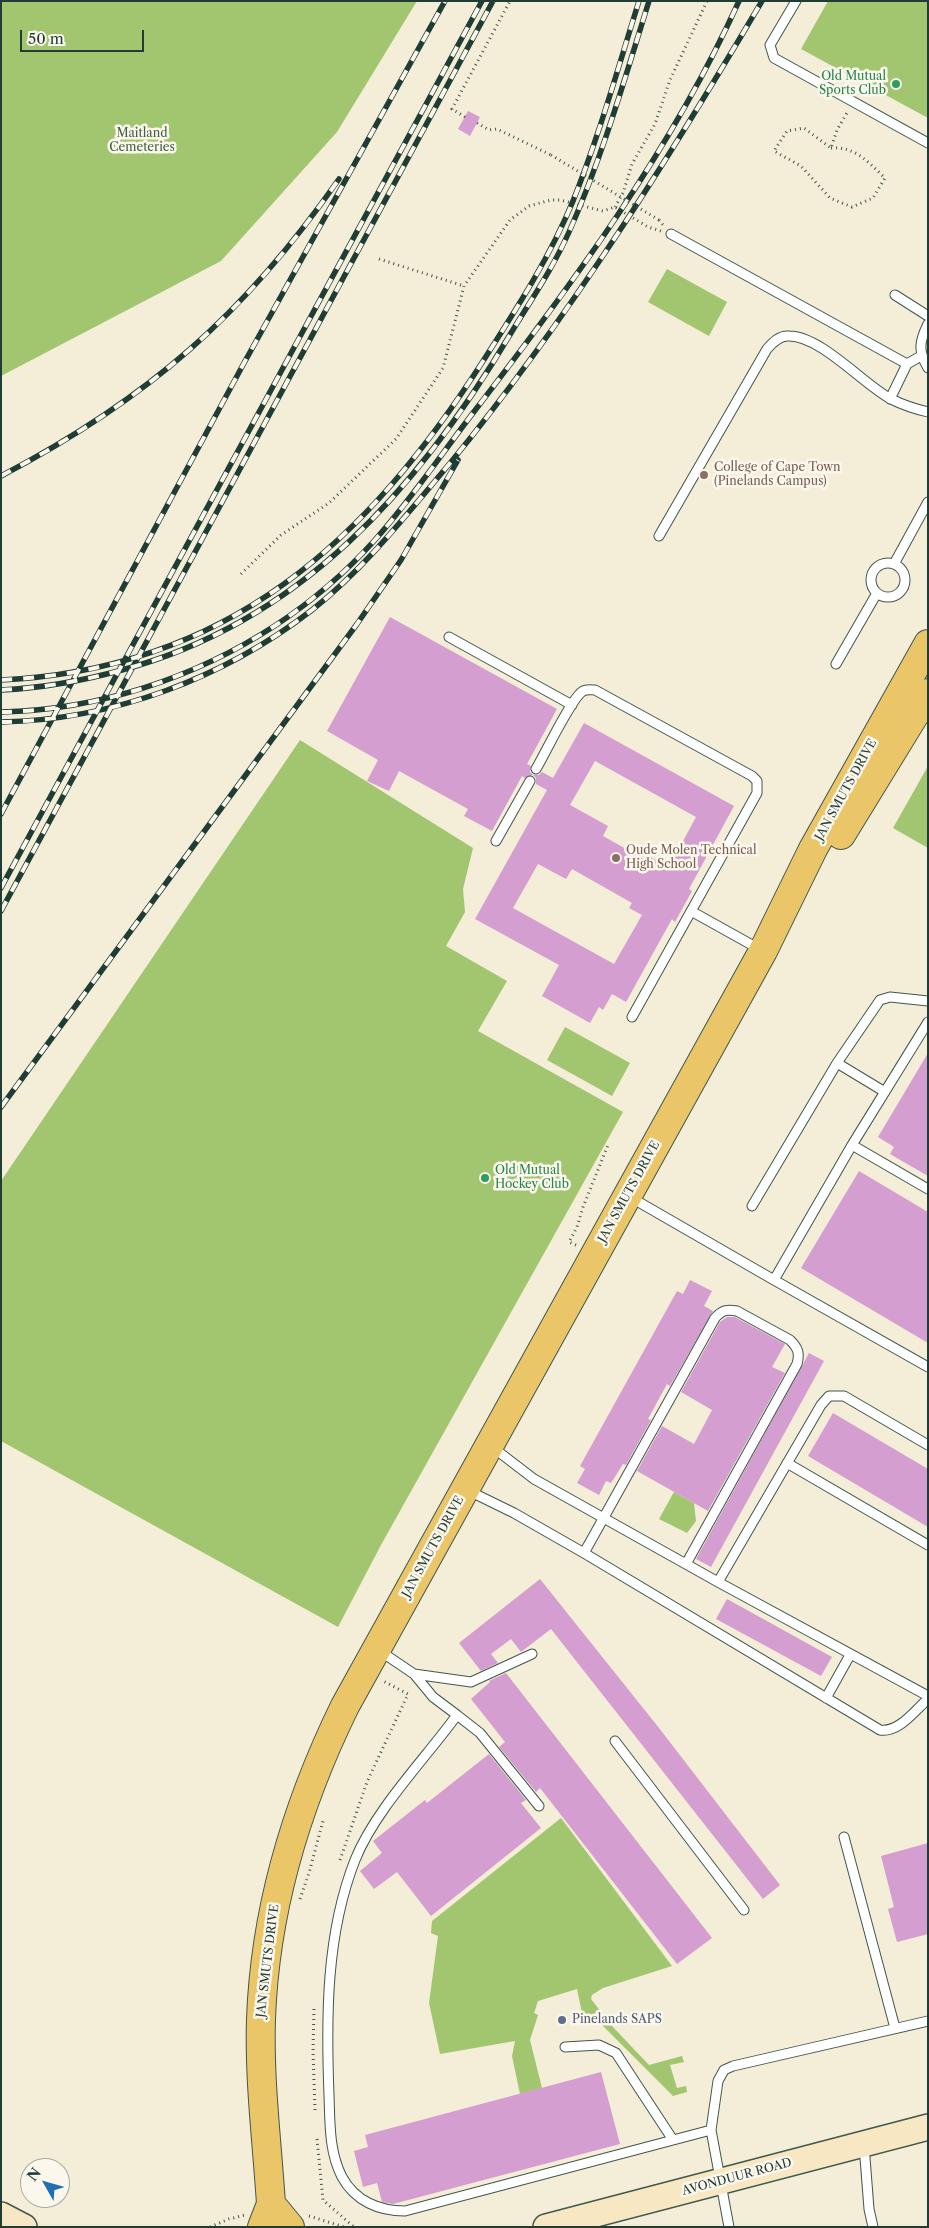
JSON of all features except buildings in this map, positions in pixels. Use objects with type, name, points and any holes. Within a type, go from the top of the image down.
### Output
[{"type":"main road","name":"JAN SMUTS DRIVE","points":[[262,2215],[261,2018],[263,1980],[274,1903],[296,1822],[310,1782],[342,1714],[383,1653],[465,1489],[766,945],[813,849],[928,644]]},
{"type":"main road","name":"JAN SMUTS DRIVE","points":[[766,945],[830,852],[928,693]]},
{"type":"main road","points":[[262,2215],[298,2221]]},
{"type":"street","name":"AVONDUUR ROAD","points":[[546,2227],[928,2127]]},
{"type":"street","points":[[1,2215],[24,2227]]},
{"type":"lane","points":[[796,1],[770,46],[774,58],[928,143]]},
{"type":"lane","points":[[671,234],[907,364]]},
{"type":"lane","points":[[894,295],[928,316]]},
{"type":"lane","points":[[928,324],[920,339],[921,356],[928,368]]},
{"type":"lane","points":[[659,536],[767,349],[776,339],[789,335],[801,338],[817,346],[890,399],[928,412]]},
{"type":"lane","points":[[890,399],[907,364],[921,356]]},
{"type":"lane","points":[[894,564],[928,502]]},
{"type":"lane","points":[[885,563],[894,564],[902,570],[905,580],[902,589],[895,596],[885,597],[876,593],[871,585],[871,575],[876,567],[885,563]]},
{"type":"lane","points":[[836,664],[876,593]]},
{"type":"lane","points":[[449,637],[572,705]]},
{"type":"lane","points":[[536,769],[572,705],[583,691],[589,689],[595,690],[752,776],[756,781],[757,793],[632,1017]]},
{"type":"lane","points":[[496,841],[530,781]]},
{"type":"lane","points":[[691,911],[766,945]]},
{"type":"lane","points":[[752,1206],[837,1063],[880,1000],[890,997],[928,1001]]},
{"type":"lane","points":[[774,1280],[852,1145],[928,1022]]},
{"type":"lane","points":[[837,1063],[885,1092]]},
{"type":"lane","points":[[852,1145],[928,1189]]},
{"type":"lane","points":[[627,1195],[928,1367]]},
{"type":"lane","points":[[584,1553],[720,1312],[729,1309],[738,1311],[790,1340],[797,1346],[799,1355],[797,1364],[686,1564]]},
{"type":"lane","points":[[718,1582],[821,1404],[829,1396],[844,1396],[928,1445]]},
{"type":"lane","points":[[465,1489],[514,1513],[584,1553],[884,1731],[897,1727],[928,1697],[534,1479],[489,1445]]},
{"type":"lane","points":[[787,1463],[928,1545]]},
{"type":"lane","points":[[383,1653],[414,1674],[433,1697],[480,1733],[539,1806]]},
{"type":"lane","points":[[414,1674],[471,1682],[532,1654]]},
{"type":"lane","points":[[826,1698],[850,1655]]},
{"type":"lane","points":[[457,1715],[366,1834],[344,1894],[329,1982],[326,2033],[331,2142],[342,2177],[355,2194],[372,2205],[393,2211],[405,2211],[711,2130]]},
{"type":"lane","points":[[615,1741],[744,1910]]},
{"type":"lane","points":[[844,1837],[895,2028]]},
{"type":"lane","points":[[730,2227],[711,2130],[718,2081],[724,2070],[733,2066],[928,2021]]},
{"type":"lane","points":[[565,2047],[599,2045],[616,2053],[673,2140]]},
{"type":"lane","points":[[864,2143],[869,2208],[874,2227]]},
{"type":"path","points":[[465,116],[452,109],[510,1]]},
{"type":"path","points":[[241,574],[281,536],[329,504],[396,439],[443,368],[464,286],[510,220],[529,206],[539,202],[560,200],[603,211],[615,207],[623,193],[632,164],[655,124],[670,80],[707,1]]},
{"type":"path","points":[[831,148],[853,102]]},
{"type":"path","points":[[477,123],[489,130],[497,129],[551,155],[659,220]]},
{"type":"path","points":[[804,128],[831,148],[844,147],[866,160],[884,178],[873,198],[852,206],[830,198],[800,166],[774,151],[787,130],[804,128]]},
{"type":"path","points":[[615,207],[648,227],[671,234]]},
{"type":"path","points":[[379,259],[464,286]]},
{"type":"path","points":[[583,1248],[569,1242],[577,1227],[608,1145]]},
{"type":"path","points":[[383,1653],[377,1678],[408,1694]]},
{"type":"path","points":[[298,1902],[309,1873],[324,1817]]},
{"type":"path","points":[[210,2227],[229,2219],[262,2215]]},
{"type":"path","points":[[298,2221],[344,2227]]},
{"type":"green space","name":"Maitland Cemeteries","points":[[1,1],[417,1],[337,132],[221,261],[1,376]]},
{"type":"green space","name":"Old Mutual Sports Club","points":[[828,1],[928,1],[928,118],[801,49]]},
{"type":"green space","points":[[667,269],[727,302],[709,336],[648,302]]},
{"type":"green space","points":[[300,740],[473,848],[463,889],[465,912],[446,946],[507,981],[478,1031],[623,1112],[381,1545],[338,1627],[1,1441],[1,1181]]},
{"type":"green space","points":[[928,766],[928,848],[893,828]]},
{"type":"green space","points":[[565,1027],[630,1063],[612,1096],[547,1060]]},
{"type":"green space","points":[[674,1492],[694,1503],[696,1521],[687,1533],[659,1519]]},
{"type":"green space","points":[[561,1818],[672,1966],[603,1988],[592,1995],[591,1999],[612,2026],[649,2065],[682,2056],[684,2062],[670,2065],[677,2088],[686,2086],[687,2092],[673,2096],[594,2017],[582,2013],[577,1989],[538,2001],[534,2013],[538,2015],[530,2040],[542,2088],[520,2094],[512,2056],[515,2041],[440,2054],[429,2003],[438,1936],[431,1933],[432,1921]]},
{"type":"railway","points":[[1,814],[244,363],[445,1]]},
{"type":"railway","points":[[1,888],[482,1]]},
{"type":"railway","points":[[1,911],[493,1]]},
{"type":"railway","points":[[1,680],[82,671],[156,651],[223,622],[285,584],[341,537],[392,484],[440,424],[485,358],[521,301],[554,242],[573,201],[591,152],[639,1]]},
{"type":"railway","points":[[1,690],[32,688],[122,670],[186,648],[245,619],[299,583],[349,542],[395,495],[437,444],[475,390],[563,245],[592,176],[649,1]]},
{"type":"railway","points":[[1,712],[37,710],[109,698],[179,675],[245,644],[276,625],[315,596],[352,564],[387,526],[412,494],[583,265],[651,163],[683,110],[739,1]]},
{"type":"railway","points":[[1,722],[43,719],[125,704],[165,691],[204,675],[242,656],[278,634],[312,610],[350,576],[402,520],[451,462],[536,352],[653,179],[762,1]]},
{"type":"railway","points":[[1,476],[54,447],[102,416],[190,350],[267,272],[303,228],[339,179]]},
{"type":"railway","points":[[1,1107],[357,624],[401,560],[458,460]]},
{"type":"place","name":"Old Mutual Sports Club","points":[[896,84]]},
{"type":"place","name":"College of Cape Town (Pinelands Campus)","points":[[704,475]]},
{"type":"place","name":"Oude Molen Technical High School","points":[[616,858]]},
{"type":"place","name":"Old Mutual Hockey Club","points":[[485,1178]]},
{"type":"place","name":"Pinelands SAPS","points":[[562,2020]]}]
